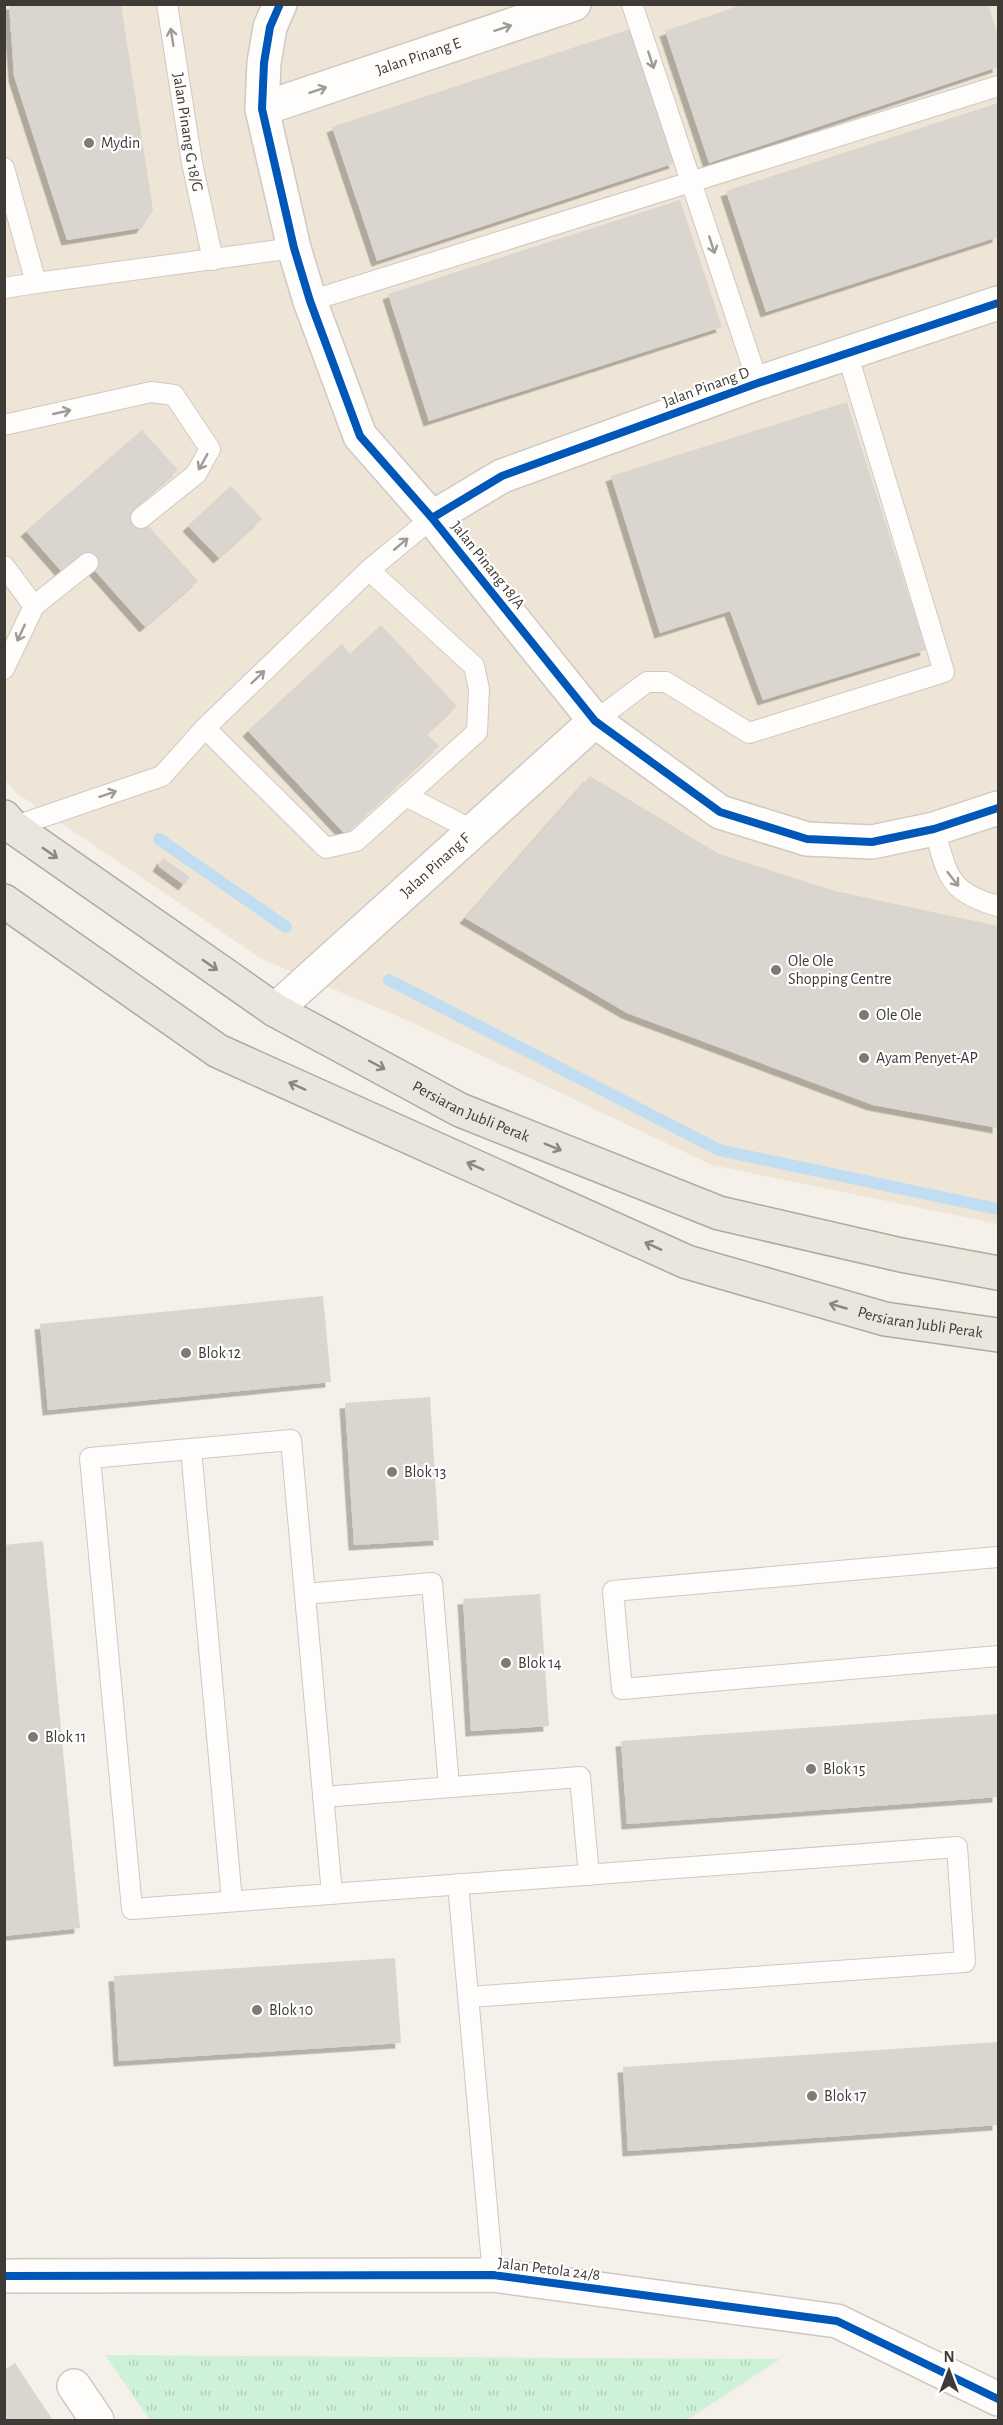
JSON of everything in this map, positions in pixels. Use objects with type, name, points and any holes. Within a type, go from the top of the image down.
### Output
[{"type":"main road","name":"Persiaran Jubli Perak","points":[[9,822],[275,1010],[460,1110],[719,1212],[901,1255],[999,1273]]},
{"type":"main road","name":"Persiaran Jubli Perak","points":[[4,901],[218,1051],[687,1262],[885,1319],[999,1335]]},
{"type":"street","name":"Jalan Pinang 18/A","points":[[280,4],[270,27],[264,63],[262,109],[294,248],[310,302],[360,436],[432,518],[596,721],[720,812],[807,839],[872,842],[934,829],[999,808]]},
{"type":"street","name":"Jalan Pinang E","points":[[262,109],[574,4]]},
{"type":"street","name":"Jalan Pinang D","points":[[432,518],[502,476],[758,383],[999,303]]},
{"type":"street","name":"Jalan Pinang F","points":[[275,1010],[596,721]]},
{"type":"street","name":"Jalan Petola 24/8","points":[[4,2276],[493,2275],[837,2320],[999,2399]]},
{"type":"street","points":[[74,2386],[97,2421]]},
{"type":"lane","name":"Jalan Pinang G 18/G","points":[[167,4],[192,163],[213,260]]},
{"type":"lane","points":[[632,4],[758,383]]},
{"type":"lane","points":[[310,302],[999,86]]},
{"type":"lane","points":[[4,168],[36,283]]},
{"type":"lane","points":[[4,288],[294,248]]},
{"type":"lane","points":[[596,721],[647,682],[666,682],[749,733],[944,672],[848,353]]},
{"type":"lane","points":[[4,425],[151,392],[174,395],[210,448],[196,474],[141,518]]},
{"type":"lane","points":[[9,822],[162,776],[205,728],[369,570],[432,518]]},
{"type":"lane","points":[[4,669],[34,606],[88,563]]},
{"type":"lane","points":[[4,566],[34,606]]},
{"type":"lane","points":[[205,728],[326,848],[356,841],[477,732],[479,689],[474,666],[369,570]]},
{"type":"lane","points":[[406,796],[474,831]]},
{"type":"lane","points":[[934,829],[951,880],[974,899],[999,906]]},
{"type":"lane","points":[[332,1894],[291,1440],[90,1458],[132,1909],[332,1894],[458,1884],[957,1847],[965,1962],[469,1997]]},
{"type":"lane","points":[[190,1449],[232,1901]]},
{"type":"lane","points":[[999,1557],[613,1591],[621,1689],[999,1656]]},
{"type":"lane","points":[[305,1594],[432,1583],[449,1786]]},
{"type":"lane","points":[[323,1797],[580,1777],[588,1875]]},
{"type":"lane","points":[[458,1884],[493,2275]]},
{"type":"shaded area","points":[[4,5],[998,5],[998,1224],[712,1165],[411,1022],[262,959],[15,792],[5,780]]},
{"type":"green space","points":[[105,2355],[780,2359],[687,2420],[150,2420]]},
{"type":"building","name":"Mydin","points":[[9,4],[121,4],[153,210],[142,228],[67,240],[14,76]]},
{"type":"building","points":[[744,4],[988,4],[998,36],[998,67],[709,163],[665,31]]},
{"type":"building","points":[[630,29],[675,163],[377,261],[332,127]]},
{"type":"building","points":[[998,103],[998,237],[766,312],[726,191]]},
{"type":"building","points":[[680,200],[722,327],[429,421],[388,294]]},
{"type":"building","points":[[847,402],[926,650],[763,700],[730,611],[660,633],[611,476]]},
{"type":"building","points":[[142,430],[178,470],[133,509],[198,581],[145,627],[81,555],[62,572],[26,531]]},
{"type":"building","points":[[231,486],[262,519],[219,558],[188,526]]},
{"type":"building","points":[[381,625],[457,706],[427,734],[439,746],[345,834],[248,731],[342,644],[350,654]]},
{"type":"building","name":"Ole Ole Shopping Centre","points":[[590,776],[719,854],[835,891],[998,926],[998,1128],[873,1105],[627,1013],[465,918]]},
{"type":"building","points":[[163,858],[190,877],[184,885],[158,866]]},
{"type":"building","name":"Blok 12","points":[[323,1296],[331,1382],[48,1410],[40,1324]]},
{"type":"building","name":"Blok 13","points":[[430,1397],[439,1540],[354,1545],[345,1403]]},
{"type":"building","name":"Blok 11","points":[[43,1541],[80,1928],[4,1936],[4,1545]]},
{"type":"building","name":"Blok 14","points":[[540,1594],[549,1726],[471,1731],[463,1599]]},
{"type":"building","name":"Blok 15","points":[[998,1714],[998,1797],[627,1824],[621,1741]]},
{"type":"building","name":"Blok 10","points":[[395,1958],[401,2043],[119,2061],[114,1976]]},
{"type":"building","name":"Blok 17","points":[[998,2042],[998,2125],[628,2151],[623,2067]]},
{"type":"building","points":[[15,2363],[53,2420],[4,2420],[4,2370]]},
{"type":"waterway","points":[[159,839],[286,927]]},
{"type":"waterway","points":[[389,980],[719,1150],[998,1209]]},
{"type":"cycle path","points":[[280,4],[270,27],[264,63],[262,109],[294,248],[310,301],[360,436],[432,518],[595,721],[720,812],[807,839],[872,842],[934,829],[998,808]]},
{"type":"cycle path","points":[[432,518],[502,476],[758,383],[998,303]]},
{"type":"cycle path","points":[[4,2276],[493,2275],[837,2321],[998,2399]]},
{"type":"place","name":"Mydin","points":[[89,143]]},
{"type":"place","name":"Ole Ole Shopping Centre","points":[[776,970]]},
{"type":"place","name":"Ole Ole","points":[[864,1015]]},
{"type":"place","name":"Ayam Penyet-AP","points":[[864,1058]]},
{"type":"place","name":"Blok 12","points":[[186,1353]]},
{"type":"place","name":"Blok 13","points":[[392,1472]]},
{"type":"place","name":"Blok 14","points":[[506,1663]]},
{"type":"place","name":"Blok 11","points":[[33,1737]]},
{"type":"place","name":"Blok 15","points":[[811,1769]]},
{"type":"place","name":"Blok 10","points":[[257,2010]]},
{"type":"place","name":"Blok 17","points":[[812,2096]]}]
